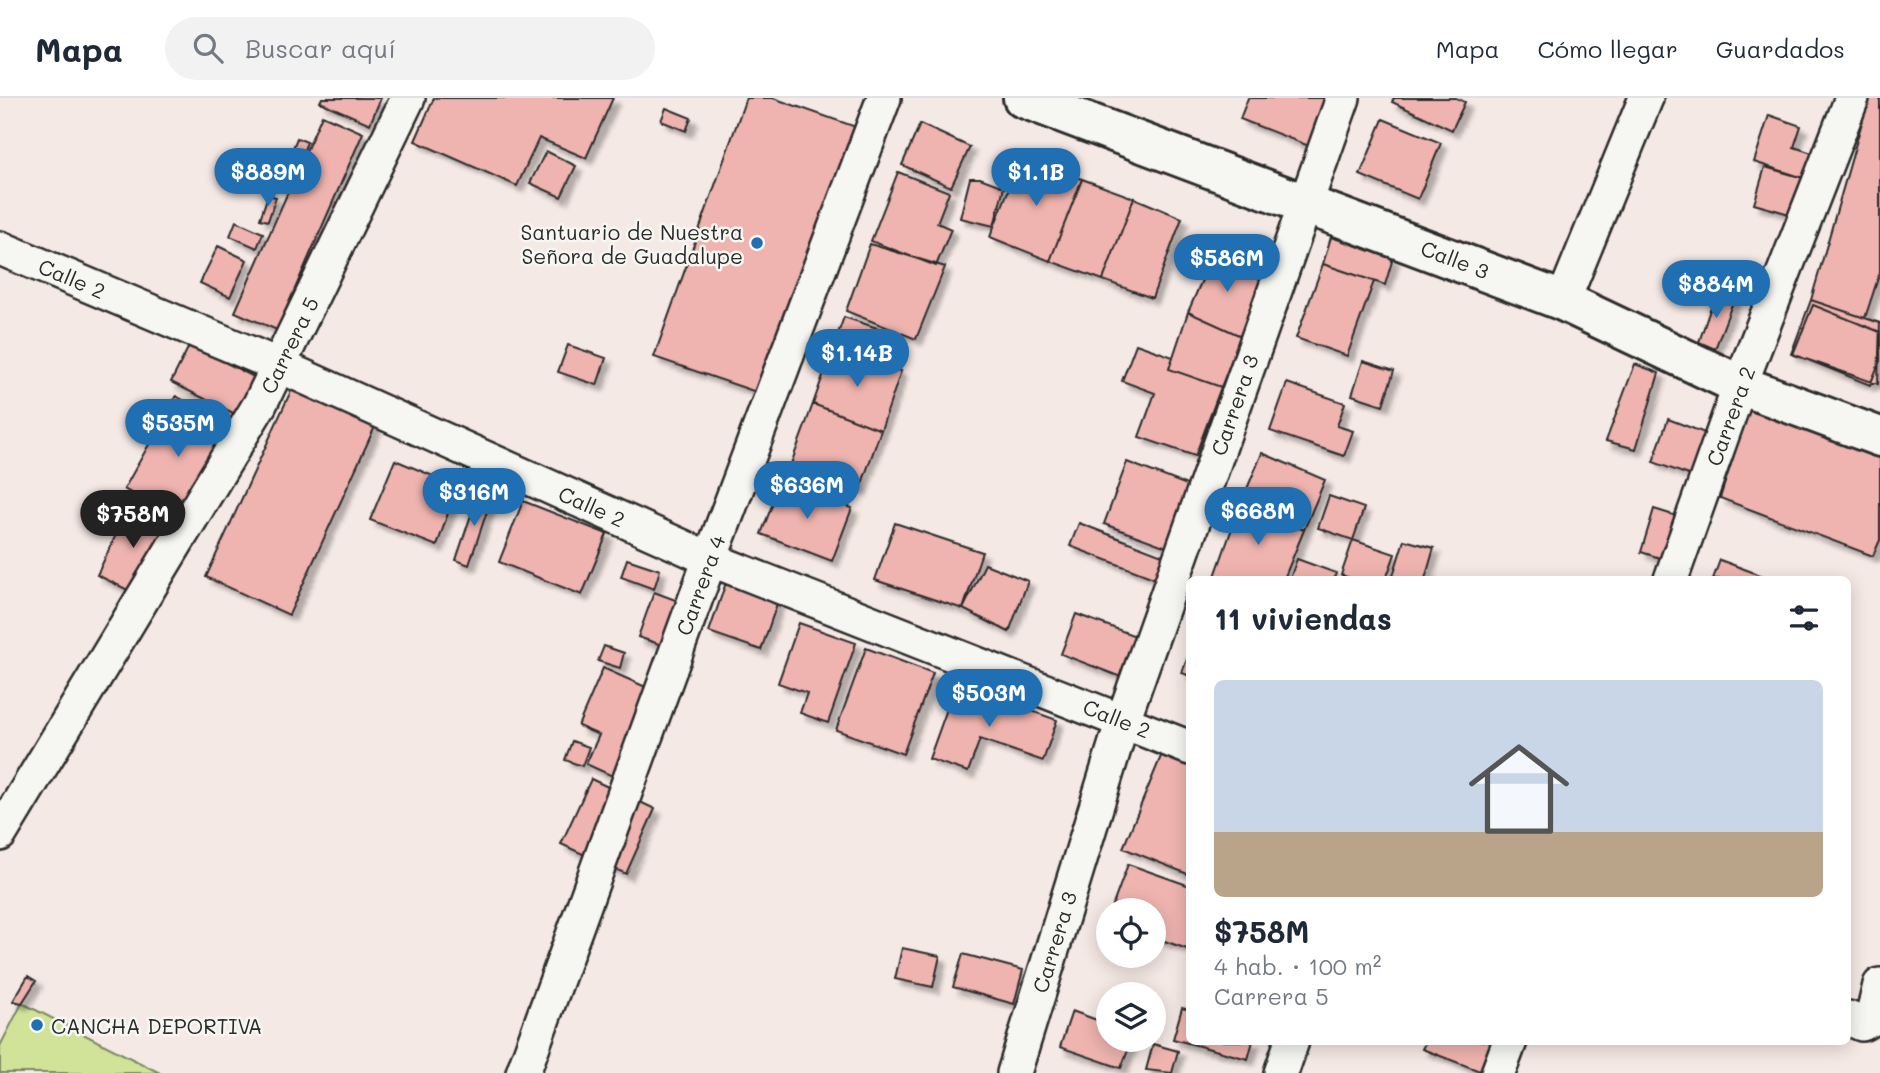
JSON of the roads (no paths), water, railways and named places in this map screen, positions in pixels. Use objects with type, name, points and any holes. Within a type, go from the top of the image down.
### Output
[{"type":"street","name":"Carrera 5","points":[[0,834],[260,404],[408,98]]},
{"type":"street","name":"Carrera 4","points":[[523,1073],[710,559],[884,98]]},
{"type":"street","name":"Calle 3","points":[[1023,98],[1563,301],[1740,385],[1880,438]]},
{"type":"street","name":"Carrera 3","points":[[1014,1073],[1123,719],[1343,98]]},
{"type":"street","points":[[1563,301],[1646,98]]},
{"type":"street","name":"Carrera 2","points":[[1672,576],[1740,385],[1852,98]]},
{"type":"street","name":"Calle 2","points":[[0,248],[280,366],[710,559],[1123,719],[1186,746]]},
{"type":"street","points":[[1855,1021],[1872,1019],[1880,985]]},
{"type":"street","points":[[1280,1073],[1290,1045]]},
{"type":"street","points":[[1498,1073],[1508,1045]]},
{"type":"place","name":"Santuario de Nuestra Señora de Guadalupe","points":[[757,243]]},
{"type":"place","name":"CANCHA DEPORTIVA","points":[[37,1025]]}]
